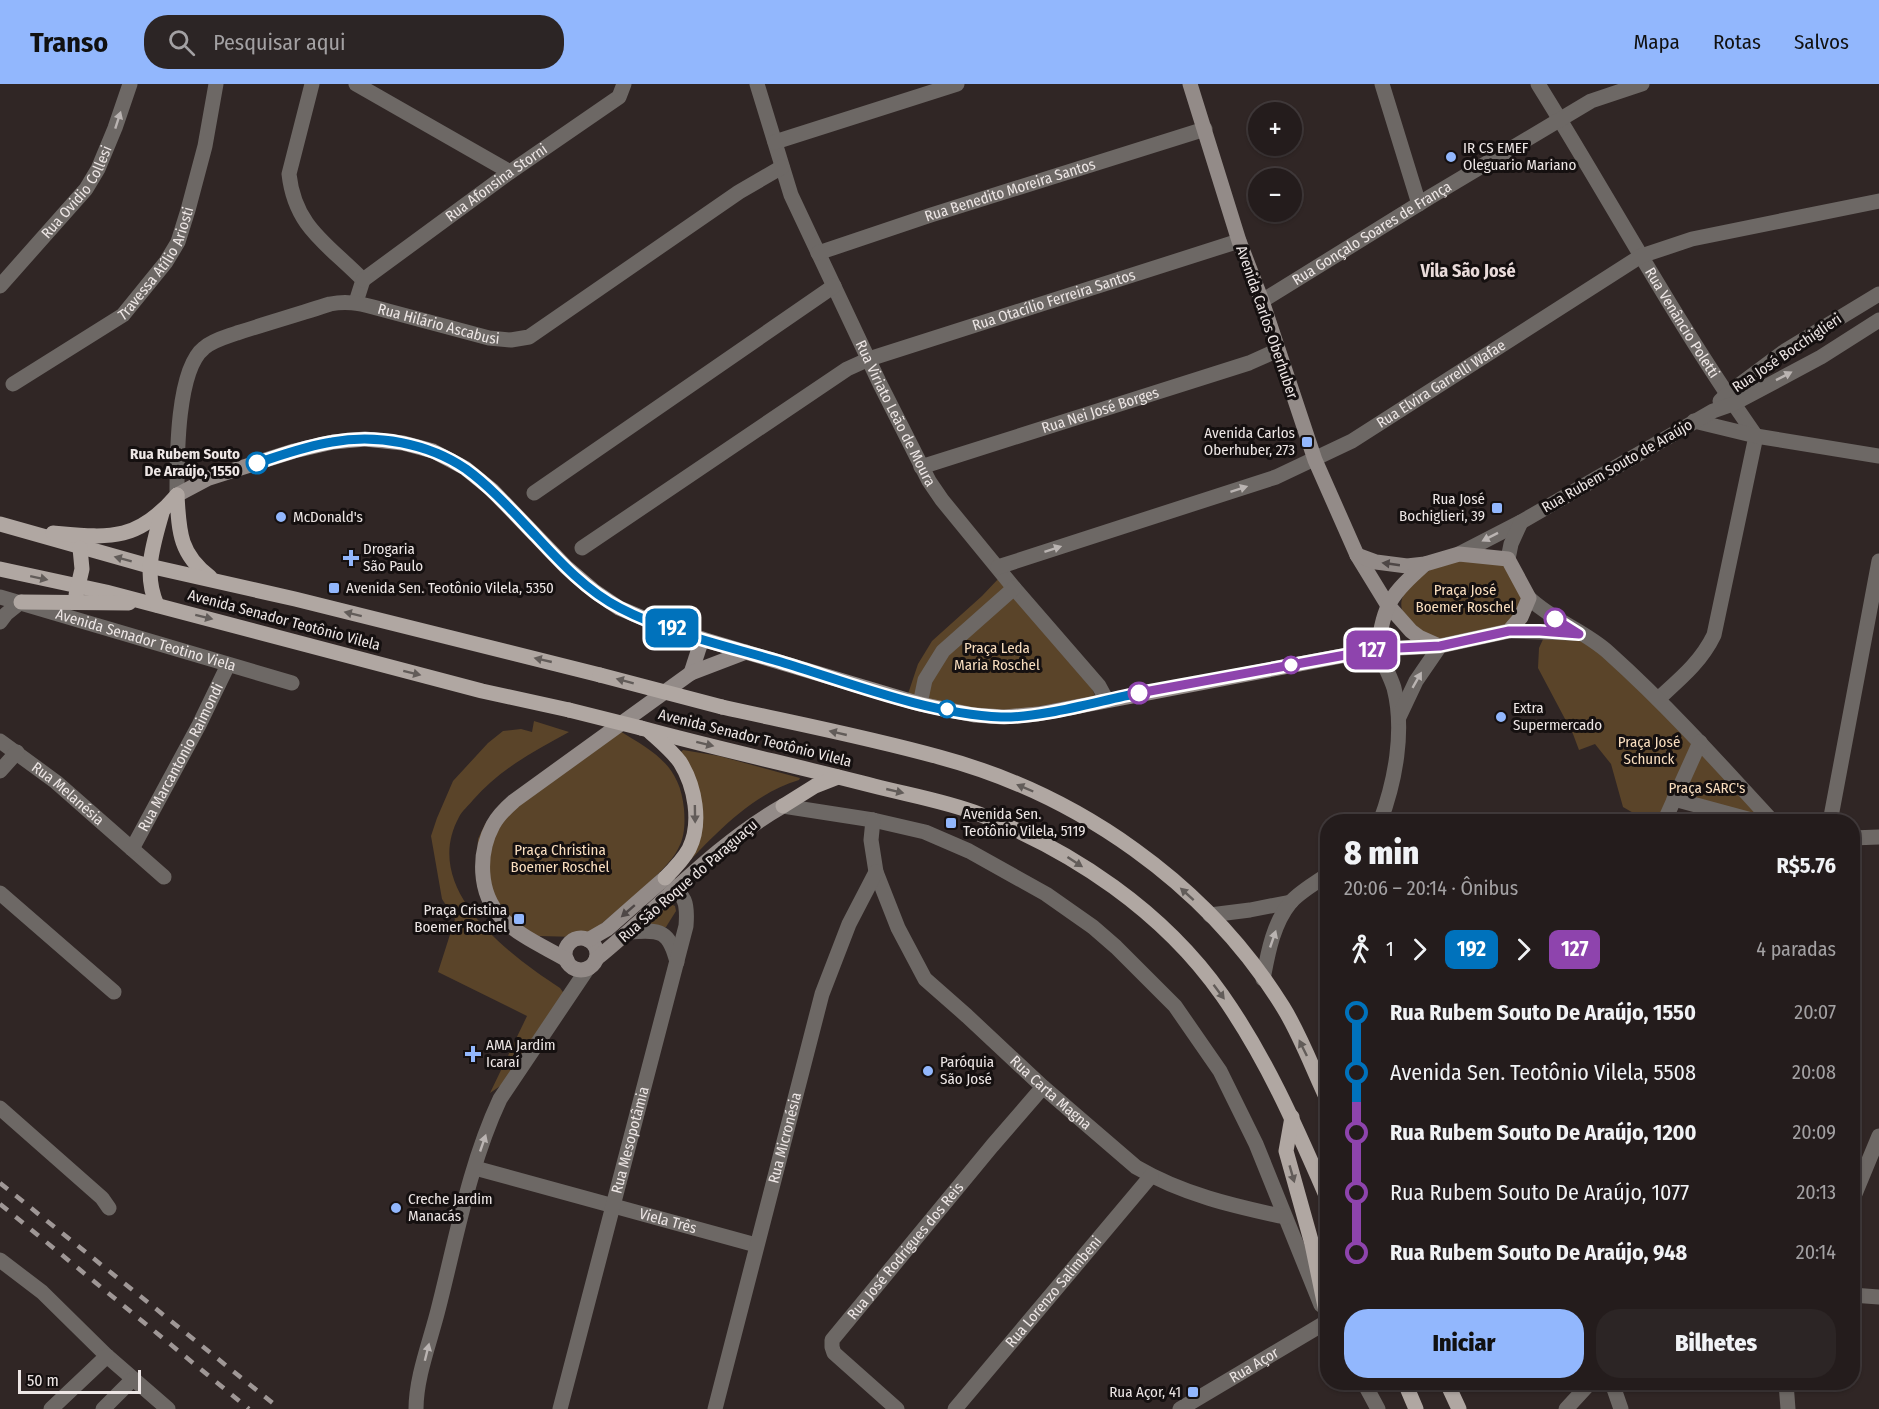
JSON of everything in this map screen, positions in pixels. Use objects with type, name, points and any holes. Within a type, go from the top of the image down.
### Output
[{"type":"main road","points":[[23,531],[102,536],[121,534],[132,531],[162,513],[177,495]]},
{"type":"main road","points":[[177,495],[180,535],[187,553],[201,570],[215,580]]},
{"type":"main road","points":[[21,602],[152,604],[149,566],[162,513]]},
{"type":"main road","name":"Avenida Senador Teotônio Vilela","points":[[0,524],[149,566],[215,580],[722,707],[940,757],[1024,787],[1092,821],[1123,841],[1165,874],[1210,915],[1242,950],[1283,1008],[1320,1084]]},
{"type":"main road","points":[[73,604],[82,569],[80,548]]},
{"type":"main road","name":"Avenida Senador Teotônio Vilela","points":[[0,569],[152,604],[471,688],[947,804],[977,814],[1066,856],[1117,889],[1159,923],[1194,960],[1221,994],[1252,1040],[1292,1117],[1320,1182]]},
{"type":"main road","points":[[644,729],[679,761],[691,788],[695,810],[691,844],[680,863],[665,879]]},
{"type":"main road","points":[[783,806],[815,786],[838,777]]},
{"type":"main road","points":[[1292,1117],[1286,1151],[1312,1244],[1320,1282]]},
{"type":"main road","points":[[1409,1390],[1416,1409]]},
{"type":"main road","points":[[1450,1390],[1459,1409]]},
{"type":"street","name":"Rua Ovidio Collesi","points":[[0,286],[86,189],[98,170],[130,84]]},
{"type":"street","name":"Travessa Atílio Ariosti","points":[[13,384],[123,315],[166,262],[178,242],[188,210],[205,146],[216,84]]},
{"type":"street","points":[[312,84],[289,174],[293,200],[302,218],[320,240],[363,280],[356,302]]},
{"type":"street","points":[[356,84],[510,172]]},
{"type":"street","name":"Rua Afonsina Storni","points":[[363,280],[510,172],[619,97],[624,84]]},
{"type":"street","name":"Rua Viriato Leão de Moura","points":[[757,84],[791,195],[921,467],[942,500],[1099,686],[1106,699]]},
{"type":"street","points":[[775,142],[957,84]]},
{"type":"street","name":"Avenida Carlos Oberhuber","points":[[1190,84],[1239,241],[1262,301],[1315,460],[1357,555],[1387,604]]},
{"type":"street","points":[[1382,84],[1419,204]]},
{"type":"street","name":"Rua Venâncio Poletti","points":[[1538,84],[1641,256],[1730,399],[1756,436]]},
{"type":"street","name":"Rua Gonçalo Soares de França","points":[[1262,301],[1591,101],[1642,84]]},
{"type":"street","name":"Rua Benedito Moreira Santos","points":[[818,253],[1204,129]]},
{"type":"street","name":"Rua Hilário Ascabusi","points":[[177,495],[180,414],[191,366],[205,346],[330,304],[356,302],[489,338],[511,340],[530,337],[739,192],[782,167]]},
{"type":"street","name":"Rua Elvira Garrelli Wafae","points":[[998,567],[1249,486],[1290,472],[1315,460],[1352,441],[1641,256],[1692,239],[1879,201]]},
{"type":"street","name":"Rua Otacílio Ferreira Santos","points":[[582,548],[847,369],[869,359],[1239,241]]},
{"type":"street","points":[[534,493],[834,286]]},
{"type":"street","name":"Rua José Bocchiglieri","points":[[1730,399],[1785,351],[1879,294]]},
{"type":"street","name":"Rua José Bocchiglieri","points":[[1730,399],[1821,357],[1879,320]]},
{"type":"street","name":"Rua Nei José Borges","points":[[921,467],[1249,363],[1278,350]]},
{"type":"street","name":"Rua Rubem Souto de Araújo","points":[[1521,522],[1730,399]]},
{"type":"street","points":[[1694,422],[1756,436],[1879,456]]},
{"type":"street","points":[[1658,699],[1694,666],[1706,651],[1714,635],[1756,436]]},
{"type":"street","points":[[177,495],[208,478],[294,451],[333,442],[365,439],[394,442],[433,451],[465,468],[492,490],[566,567],[594,591],[619,608],[702,639],[920,704],[974,715],[1004,717],[1038,714],[1106,699],[1378,649],[1440,646],[1509,631],[1579,634]]},
{"type":"street","points":[[1357,555],[1386,564],[1407,566],[1425,564],[1459,554],[1521,522]]},
{"type":"street","points":[[1521,522],[1511,544],[1508,559],[1529,598],[1553,618],[1607,651],[1700,742],[1766,814]]},
{"type":"street","points":[[1459,554],[1508,559]]},
{"type":"street","points":[[1832,814],[1879,561]]},
{"type":"street","points":[[1382,814],[1391,784],[1399,717],[1393,685],[1378,649],[1387,604],[1399,587],[1425,564]]},
{"type":"street","points":[[920,704],[925,680],[943,651],[1014,588]]},
{"type":"street","name":"Avenida Senador Teotino Viela","points":[[0,597],[292,683]]},
{"type":"street","points":[[1509,631],[1521,617],[1529,598]]},
{"type":"street","points":[[0,622],[21,602]]},
{"type":"street","points":[[1387,604],[1411,631],[1440,646]]},
{"type":"street","points":[[691,673],[702,639]]},
{"type":"street","points":[[1399,717],[1416,681],[1440,646]]},
{"type":"street","points":[[567,960],[566,951],[570,943],[579,938],[588,940],[596,948],[592,964],[584,970],[573,968],[567,960],[530,938],[502,918],[494,909],[486,892],[482,872],[487,839],[493,825],[514,801],[691,673],[746,652]]},
{"type":"street","name":"Rua Marcantonio Raimondi","points":[[132,849],[199,725],[228,665]]},
{"type":"street","name":"Rua Melanésia","points":[[0,741],[56,782],[164,877]]},
{"type":"street","points":[[1667,814],[1700,742]]},
{"type":"street","points":[[0,771],[16,752]]},
{"type":"street","points":[[1674,799],[1729,814]]},
{"type":"street","points":[[783,806],[873,820],[925,832],[1004,869],[1094,927],[1175,1006],[1220,1071],[1247,1125],[1320,1302]]},
{"type":"street","name":"Rua São Roque do Paraguaçu","points":[[416,1409],[422,1372],[475,1167],[500,1099],[592,964],[699,868],[758,820],[783,806]]},
{"type":"street","name":"Rua Carta Magna","points":[[873,820],[871,840],[876,872],[898,928],[925,979],[1043,1088],[1136,1167],[1187,1191],[1225,1204],[1285,1217]]},
{"type":"street","points":[[1860,838],[1879,837]]},
{"type":"street","name":"Rua Micronésia","points":[[715,1409],[822,994],[849,924],[876,872]]},
{"type":"street","points":[[588,940],[607,929],[665,879]]},
{"type":"street","name":"Rua Mesopotâmia","points":[[560,1409],[678,964],[686,926],[687,911],[683,896],[665,879]]},
{"type":"street","points":[[1263,979],[1274,932],[1291,902],[1320,880]]},
{"type":"street","points":[[0,894],[114,992]]},
{"type":"street","points":[[1210,915],[1291,902]]},
{"type":"street","points":[[630,932],[654,931],[664,934],[671,944],[678,964]]},
{"type":"street","points":[[530,938],[570,943]]},
{"type":"street","name":"Rua José Rodrigues dos Reis","points":[[897,1409],[834,1353],[832,1340],[992,1146],[1043,1088]]},
{"type":"street","points":[[0,1108],[102,1198],[109,1208]]},
{"type":"street","points":[[1860,1182],[1879,1136]]},
{"type":"street","name":"Viela Três","points":[[475,1167],[756,1245]]},
{"type":"street","name":"Rua Lorenzo Salimbeni","points":[[956,1409],[1151,1176]]},
{"type":"street","points":[[1,1262],[42,1293],[132,1380],[168,1409]]},
{"type":"street","points":[[1860,1296],[1879,1297]]},
{"type":"street","name":"Rua Açor","points":[[1180,1409],[1195,1405],[1320,1326]]},
{"type":"street","points":[[51,1409],[107,1356]]},
{"type":"street","points":[[103,1409],[132,1380]]},
{"type":"street","points":[[1368,1390],[1378,1409]]},
{"type":"street","points":[[1566,1409],[1584,1390]]},
{"type":"street","points":[[1614,1390],[1621,1409]]},
{"type":"street","points":[[1787,1390],[1788,1409]]},
{"type":"green space","name":"Praça José Boemer Roschel","points":[[1455,557],[1509,564],[1524,598],[1516,623],[1428,641],[1413,626],[1405,616],[1402,606],[1403,596],[1417,579]]},
{"type":"green space","name":"Praça Leda Maria Roschel","points":[[1000,577],[1089,680],[1095,696],[1006,712],[962,710],[908,694],[918,664],[932,641]]},
{"type":"green space","name":"Praça José Schunck","points":[[1545,635],[1575,635],[1588,641],[1697,744],[1664,814],[1635,814],[1623,807],[1611,764],[1595,744],[1579,750],[1538,668],[1539,648]]},
{"type":"green space","points":[[534,721],[569,732],[518,762],[483,789],[460,815],[450,844],[451,869],[460,894],[475,917],[495,938],[560,988],[565,995],[503,1084],[490,1093],[527,1016],[438,972],[455,919],[442,899],[431,836],[453,781],[488,743],[503,731],[521,729],[532,732]]},
{"type":"green space","name":"Praça Christina Boemer Roschel","points":[[620,731],[654,753],[663,761],[677,781],[684,809],[683,834],[678,849],[672,859],[651,881],[592,932],[577,937],[539,936],[517,927],[500,915],[477,857],[478,839],[485,824],[505,804]]},
{"type":"green space","name":"Praça SARC's","points":[[1701,747],[1764,814],[1725,814],[1673,805]]},
{"type":"green space","points":[[683,750],[719,756],[800,778],[763,796],[747,807],[716,834],[675,876],[697,831],[681,752]]},
{"type":"green space","points":[[668,903],[675,906],[676,911],[666,927],[660,929],[650,925],[649,921]]},
{"type":"railway","points":[[0,1183],[280,1409]]},
{"type":"railway","points":[[0,1204],[249,1409]]},
{"type":"bus line","name":"192","points":[[257,463],[333,442],[365,439],[403,443],[433,451],[465,468],[492,490],[566,567],[594,591],[619,608],[702,639],[920,704],[974,715],[1004,717],[1038,714],[1139,693]]},
{"type":"bus line","name":"127","points":[[1139,693],[1378,649],[1440,646],[1509,631],[1579,634],[1555,619]]},
{"type":"place","name":"IR CS EMEF Oleguario Mariano","points":[[1451,157]]},
{"type":"place","name":"Avenida Carlos Oberhuber, 273","points":[[1307,442]]},
{"type":"place","name":"Rua Rubem Souto De Araújo, 1550","points":[[257,463]]},
{"type":"place","name":"Rua José Bochiglieri, 39","points":[[1497,508]]},
{"type":"place","name":"McDonald's","points":[[281,517]]},
{"type":"place","name":"Drogaria São Paulo","points":[[351,558]]},
{"type":"place","name":"Avenida Sen. Teotônio Vilela, 5350","points":[[334,588]]},
{"type":"place","name":"Extra Supermercado","points":[[1501,717]]},
{"type":"place","name":"Avenida Sen. Teotônio Vilela, 5119","points":[[951,823]]},
{"type":"place","name":"Praça Cristina Boemer Rochel","points":[[519,919]]},
{"type":"place","name":"AMA Jardim Icaraí","points":[[473,1054]]},
{"type":"place","name":"Paróquia São José","points":[[928,1071]]},
{"type":"place","name":"Creche Jardim Manacás","points":[[396,1208]]},
{"type":"place","name":"Rua Açor, 41","points":[[1193,1392]]},
{"type":"district","name":"Vila São José","points":[[1468,271]]}]
